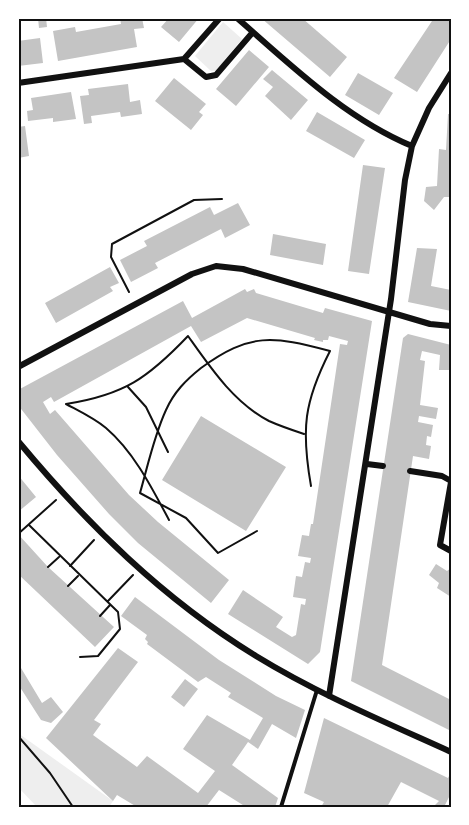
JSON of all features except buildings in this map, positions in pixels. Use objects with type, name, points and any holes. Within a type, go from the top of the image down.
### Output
[{"type":"street","points":[[18,83],[184,58],[220,18]]},
{"type":"street","points":[[237,18],[326,94],[368,124],[412,146]]},
{"type":"street","points":[[184,58],[206,77],[216,75],[253,32]]},
{"type":"street","points":[[329,696],[367,464],[405,180],[412,146],[429,108],[451,73]]},
{"type":"street","points":[[18,367],[192,274],[216,266],[243,269],[430,324],[451,326]]},
{"type":"street","points":[[18,441],[100,534],[139,569],[211,626],[255,655],[317,690],[451,752]]},
{"type":"street","points":[[367,464],[383,466]]},
{"type":"street","points":[[410,471],[442,476],[451,482],[440,545],[451,552]]},
{"type":"lane","points":[[281,807],[317,690]]},
{"type":"path","points":[[129,292],[111,257],[112,244],[194,200],[222,199]]},
{"type":"path","points":[[169,520],[145,476],[105,428],[66,404],[101,399],[128,387],[157,368],[188,336],[207,364],[238,400],[268,420],[304,434]]},
{"type":"path","points":[[256,531],[218,553],[186,518],[159,501],[140,493],[158,428],[167,407],[183,382],[232,346],[260,340],[293,341],[330,351],[309,396],[304,434],[311,486]]},
{"type":"path","points":[[128,387],[146,407],[168,452]]},
{"type":"path","points":[[18,534],[63,494]]},
{"type":"path","points":[[29,525],[78,576],[118,612],[120,629],[98,656],[80,657]]},
{"type":"path","points":[[69,567],[100,534]]},
{"type":"path","points":[[48,567],[60,557]]},
{"type":"path","points":[[107,602],[139,569]]},
{"type":"path","points":[[68,586],[78,576]]},
{"type":"path","points":[[100,616],[110,605]]},
{"type":"path","points":[[18,736],[50,773],[73,807]]},
{"type":"shaded area","points":[[223,22],[242,39],[216,71],[211,71],[195,56]]},
{"type":"shaded area","points":[[18,733],[113,801],[109,807],[37,807],[18,787]]}]
